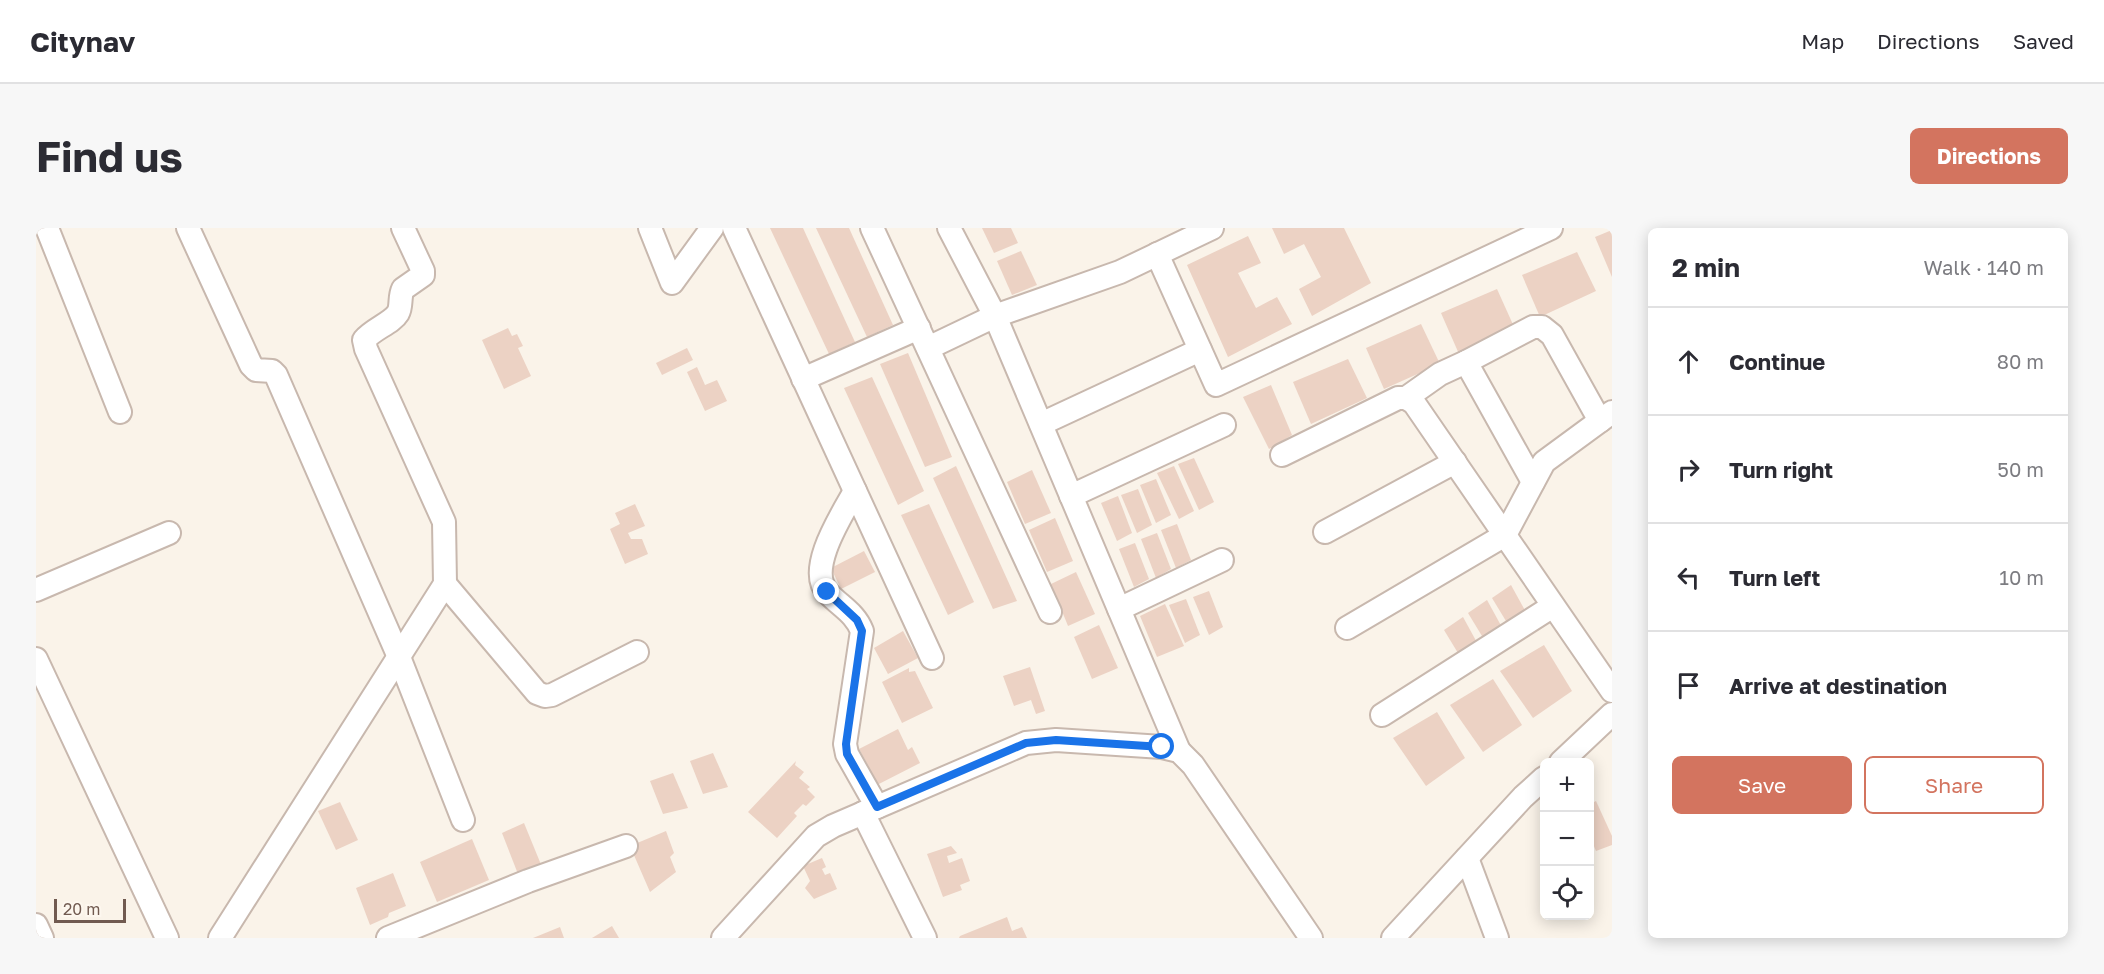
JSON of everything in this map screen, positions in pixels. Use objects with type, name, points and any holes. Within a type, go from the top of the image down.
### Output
[{"type":"street","points":[[47,228],[120,412]]},
{"type":"street","points":[[188,228],[251,365],[256,370],[272,371],[276,375],[399,657],[463,820]]},
{"type":"street","points":[[220,938],[445,584],[444,522],[364,340],[396,316],[403,289],[423,276],[423,271],[402,228]]},
{"type":"street","points":[[650,228],[672,283],[712,228]]},
{"type":"street","points":[[734,228],[932,658]]},
{"type":"street","points":[[872,228],[1050,612]]},
{"type":"street","points":[[949,228],[995,316],[1179,751],[1193,765],[1311,938]]},
{"type":"street","points":[[803,379],[1120,272],[1212,228]]},
{"type":"street","points":[[1157,254],[1216,385],[1551,228]]},
{"type":"street","points":[[1347,628],[1505,535],[1544,462],[1606,417],[1552,335],[1542,327],[1533,327],[1434,378],[1406,398]]},
{"type":"street","points":[[1041,424],[1200,350]]},
{"type":"street","points":[[1466,362],[1533,482]]},
{"type":"street","points":[[1282,455],[1398,398],[1406,398],[1414,403],[1612,691]]},
{"type":"street","points":[[1071,496],[1224,425]]},
{"type":"street","points":[[1325,532],[1455,462]]},
{"type":"street","points":[[855,491],[826,544],[821,574],[822,584],[827,592],[857,620],[862,631],[846,744],[847,754],[925,938]]},
{"type":"street","points":[[36,590],[170,533]]},
{"type":"street","points":[[1119,609],[1222,560]]},
{"type":"street","points":[[445,584],[537,693],[545,696],[637,652]]},
{"type":"street","points":[[1382,715],[1553,606]]},
{"type":"street","points":[[36,659],[167,938]]},
{"type":"street","points":[[1564,758],[1612,714]]},
{"type":"street","points":[[723,938],[816,836],[833,826],[1026,743],[1039,741],[1162,747],[1179,751]]},
{"type":"street","points":[[1393,938],[1540,783]]},
{"type":"street","points":[[388,938],[528,881],[626,846]]},
{"type":"street","points":[[1467,858],[1497,938]]},
{"type":"street","points":[[36,925],[42,938]]},
{"type":"building","points":[[770,228],[803,228],[855,342],[829,354]]},
{"type":"building","points":[[816,228],[849,228],[893,325],[867,337]]},
{"type":"building","points":[[982,228],[1011,228],[1018,243],[994,253]]},
{"type":"building","points":[[1272,228],[1344,228],[1371,283],[1312,316],[1299,289],[1321,277],[1304,244],[1284,254]]},
{"type":"building","points":[[1612,230],[1612,277],[1595,237]]},
{"type":"building","points":[[1248,236],[1261,263],[1238,273],[1256,308],[1277,297],[1292,324],[1228,357],[1187,265]]},
{"type":"building","points":[[1021,251],[1037,285],[1012,295],[997,261]]},
{"type":"building","points":[[1577,252],[1596,291],[1540,317],[1522,275]]},
{"type":"building","points":[[1497,289],[1515,329],[1459,354],[1441,313]]},
{"type":"building","points":[[1421,324],[1440,364],[1384,389],[1366,348]]},
{"type":"building","points":[[508,328],[512,336],[517,334],[523,346],[518,348],[531,376],[504,389],[482,340]]},
{"type":"building","points":[[687,348],[693,360],[662,375],[656,363]]},
{"type":"building","points":[[908,353],[952,457],[925,467],[880,364]]},
{"type":"building","points":[[1348,359],[1367,398],[1311,424],[1293,382]]},
{"type":"building","points":[[697,367],[705,385],[717,380],[727,401],[705,411],[687,372]]},
{"type":"building","points":[[872,377],[924,491],[898,505],[844,388]]},
{"type":"building","points":[[1271,385],[1292,435],[1269,449],[1243,397]]},
{"type":"building","points":[[1194,458],[1214,502],[1199,510],[1178,464]]},
{"type":"building","points":[[956,466],[1017,601],[993,609],[933,478]]},
{"type":"building","points":[[1174,466],[1194,511],[1179,519],[1157,473]]},
{"type":"building","points":[[1032,470],[1051,513],[1025,524],[1007,482]]},
{"type":"building","points":[[1156,479],[1171,515],[1156,523],[1140,485]]},
{"type":"building","points":[[1138,489],[1152,525],[1137,533],[1121,495]]},
{"type":"building","points":[[1118,496],[1132,533],[1117,541],[1101,503]]},
{"type":"building","points":[[635,504],[645,526],[628,533],[631,539],[642,539],[648,554],[625,564],[610,529],[620,524],[615,513]]},
{"type":"building","points":[[929,504],[974,602],[948,615],[901,515]]},
{"type":"building","points":[[1055,518],[1073,561],[1047,572],[1029,530]]},
{"type":"building","points":[[1177,524],[1191,560],[1176,568],[1161,530]]},
{"type":"building","points":[[1157,533],[1171,569],[1156,578],[1141,539]]},
{"type":"building","points":[[1135,543],[1149,579],[1134,587],[1119,549]]},
{"type":"building","points":[[864,551],[875,572],[841,589],[831,568]]},
{"type":"building","points":[[1076,572],[1095,614],[1068,626],[1051,584]]},
{"type":"building","points":[[1511,585],[1528,616],[1509,626],[1492,598]]},
{"type":"building","points":[[1209,591],[1223,627],[1209,635],[1193,597]]},
{"type":"building","points":[[1186,599],[1200,635],[1185,643],[1169,605]]},
{"type":"building","points":[[1487,600],[1504,631],[1485,641],[1468,613]]},
{"type":"building","points":[[1165,604],[1184,646],[1157,657],[1140,616]]},
{"type":"building","points":[[1463,617],[1480,648],[1461,658],[1444,630]]},
{"type":"building","points":[[1099,625],[1118,668],[1092,679],[1074,637]]},
{"type":"building","points":[[903,631],[918,658],[888,674],[874,648]]},
{"type":"building","points":[[1544,645],[1572,691],[1533,718],[1500,671]]},
{"type":"building","points":[[1030,667],[1045,711],[1036,714],[1031,700],[1014,706],[1003,676]]},
{"type":"building","points":[[909,668],[909,672],[915,671],[933,708],[902,723],[882,682]]},
{"type":"building","points":[[1493,679],[1522,725],[1483,752],[1450,705]]},
{"type":"building","points":[[1437,712],[1465,758],[1426,786],[1393,738]]},
{"type":"building","points":[[898,729],[908,750],[912,747],[920,763],[873,787],[863,770],[869,767],[859,749]]},
{"type":"building","points":[[713,753],[728,787],[703,794],[690,761]]},
{"type":"building","points":[[796,761],[795,765],[804,772],[799,778],[810,787],[807,789],[815,797],[794,813],[797,816],[777,838],[748,812]]},
{"type":"building","points":[[673,773],[688,808],[663,814],[650,781]]},
{"type":"building","points":[[1596,801],[1612,836],[1612,845],[1596,851],[1594,846],[1594,802]]},
{"type":"building","points":[[340,802],[358,840],[336,850],[318,811]]},
{"type":"building","points":[[524,823],[542,867],[518,874],[502,833]]},
{"type":"building","points":[[666,831],[674,853],[670,857],[676,872],[650,892],[630,846]]},
{"type":"building","points":[[472,839],[489,880],[437,902],[420,862]]},
{"type":"building","points":[[951,846],[957,853],[947,856],[949,863],[962,858],[970,881],[960,885],[962,890],[943,897],[927,854]]},
{"type":"building","points":[[822,858],[826,867],[822,869],[825,875],[830,873],[837,889],[814,899],[805,888],[810,881],[803,866]]},
{"type":"building","points":[[393,873],[406,906],[370,925],[356,888]]},
{"type":"building","points":[[1007,917],[1012,931],[1022,927],[1027,938],[959,938],[960,936]]},
{"type":"building","points":[[612,926],[619,938],[592,938]]},
{"type":"building","points":[[560,927],[564,938],[533,938]]},
{"type":"route","points":[[827,592],[850,612],[862,631],[846,744],[847,754],[877,807],[1026,743],[1056,740],[1162,747]]}]
